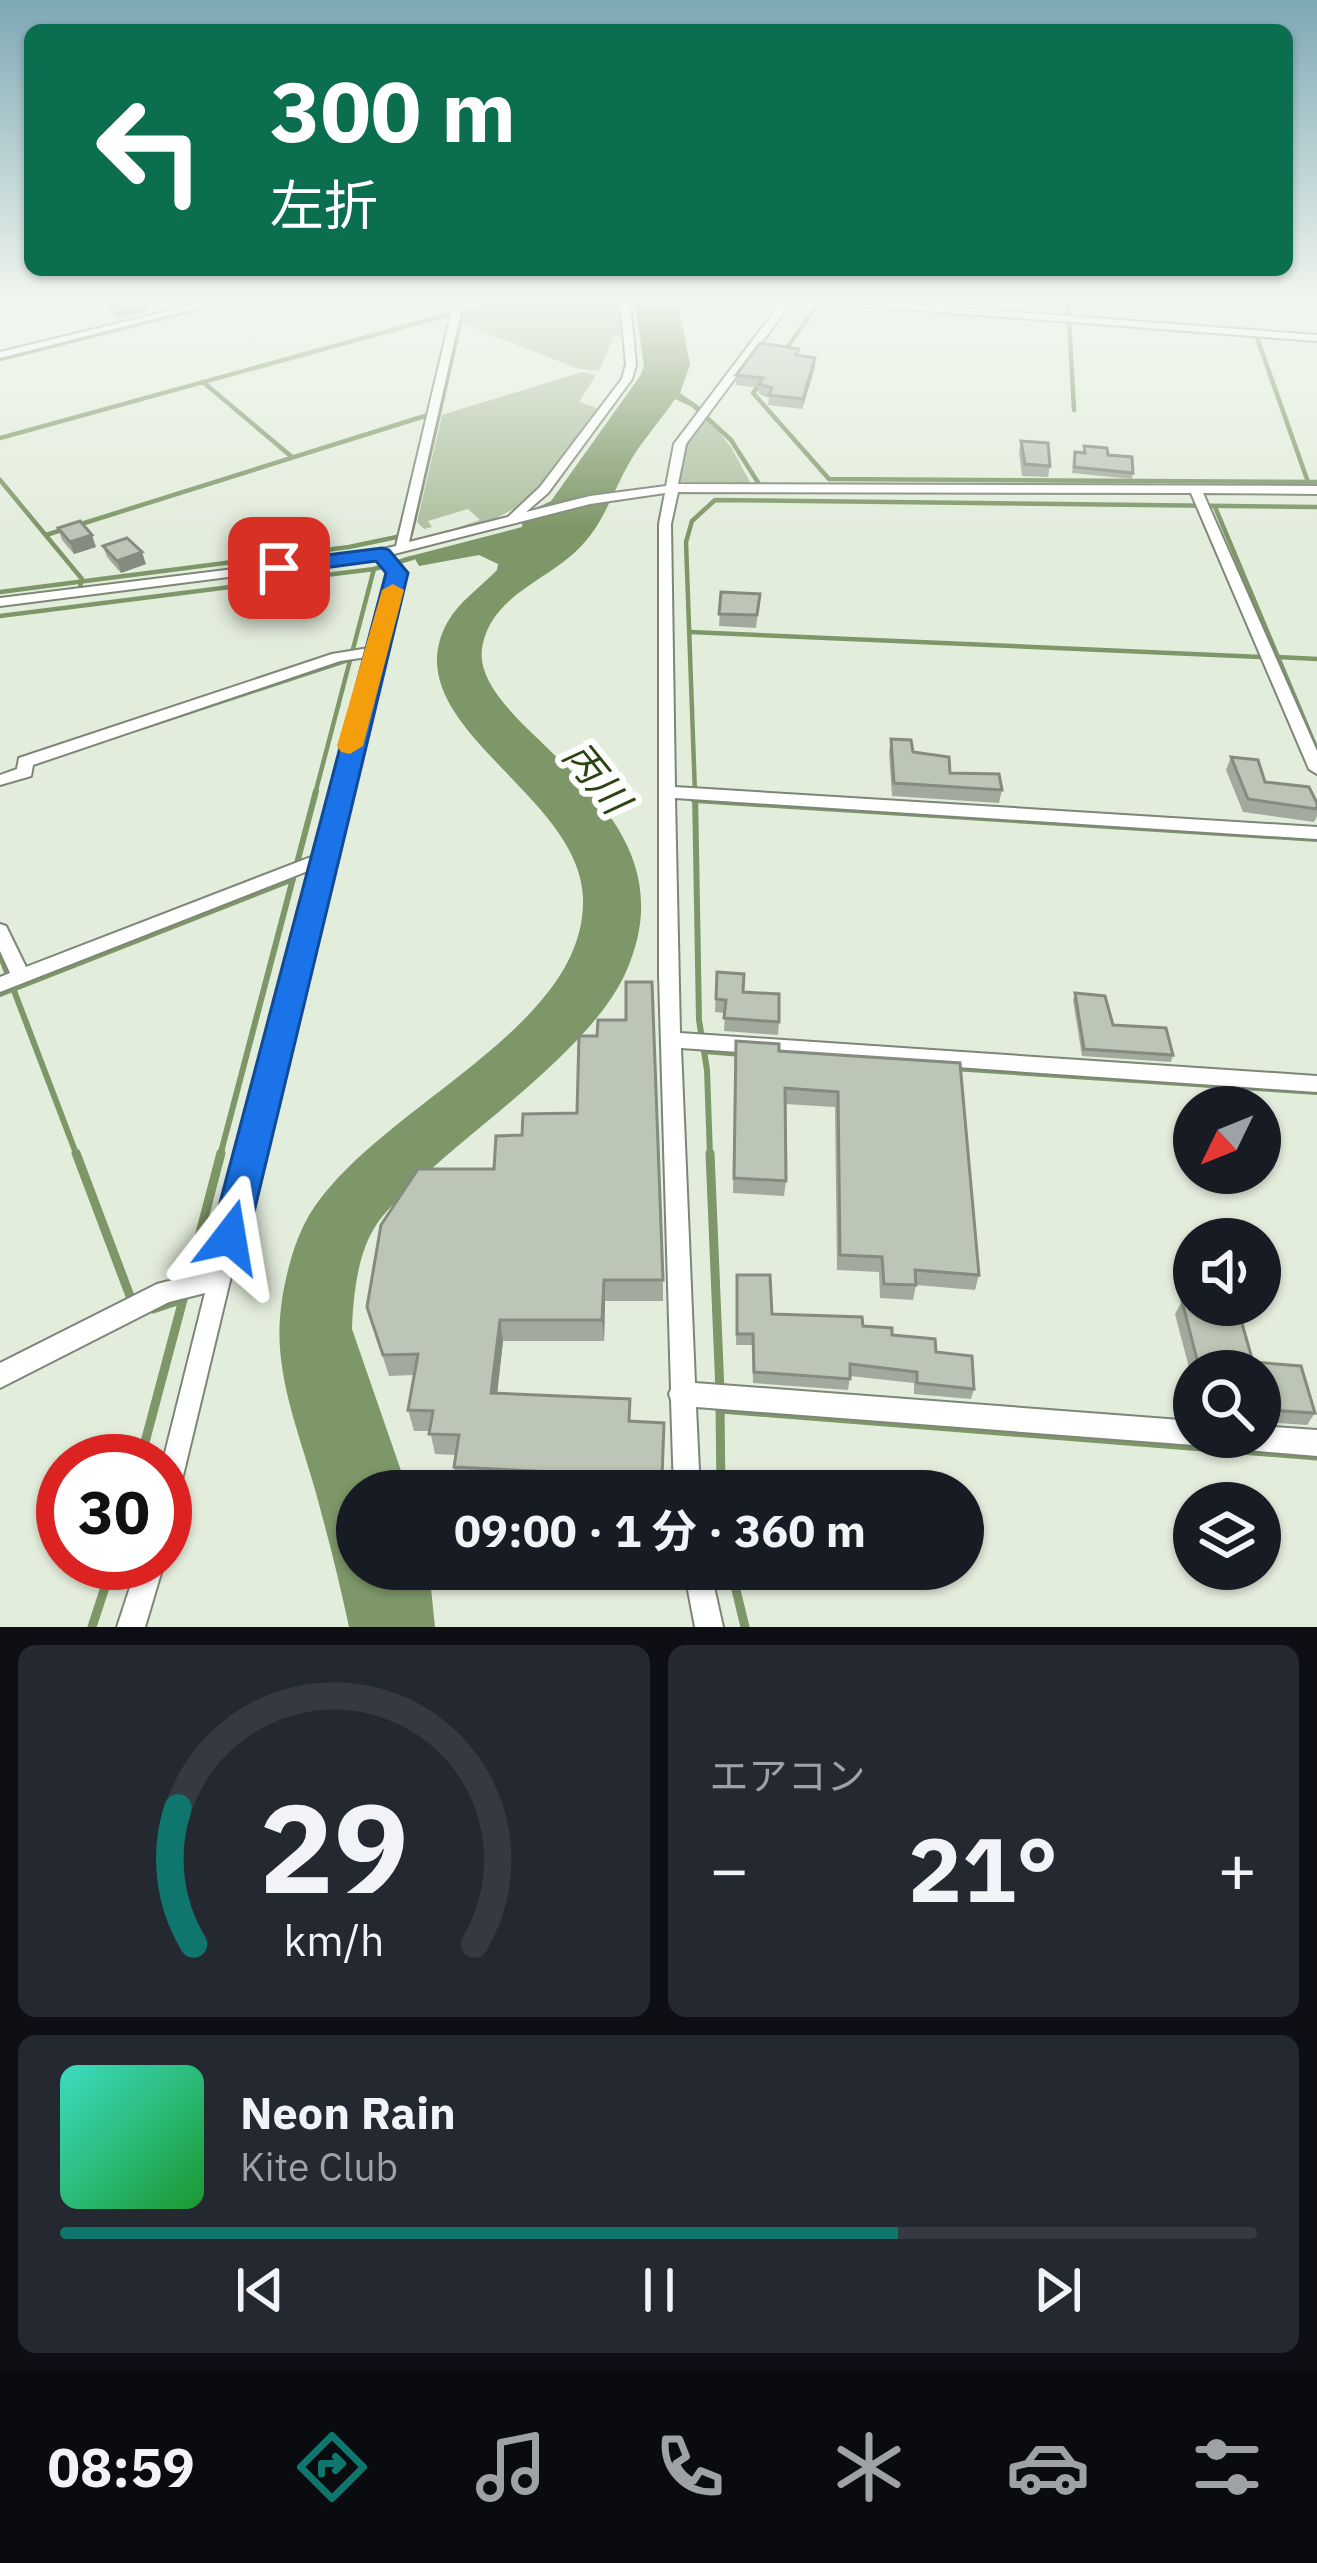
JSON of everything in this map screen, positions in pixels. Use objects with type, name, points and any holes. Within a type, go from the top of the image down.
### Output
[{"type":"street","points":[[179,1434],[209,1282],[360,653],[387,620],[395,551],[439,379]]},
{"type":"street","points":[[514,519],[541,494],[626,379]]},
{"type":"street","points":[[686,1470],[681,1394],[692,1041],[674,792],[664,490],[680,443],[729,379]]},
{"type":"street","points":[[0,602],[395,551],[514,519],[664,490],[1317,490]]},
{"type":"street","points":[[1196,490],[1317,769]]},
{"type":"street","points":[[0,780],[25,767],[360,653]]},
{"type":"street","points":[[674,792],[1317,833]]},
{"type":"street","points":[[0,931],[10,981],[313,862]]},
{"type":"street","points":[[692,1041],[1317,1084]]},
{"type":"street","points":[[0,1376],[135,1307],[173,1290],[209,1282]]},
{"type":"street","points":[[681,1394],[1173,1430]]},
{"type":"street","points":[[1281,1440],[1317,1443]]},
{"type":"street","points":[[131,1627],[143,1590]]},
{"type":"street","points":[[702,1590],[710,1627]]},
{"type":"shaded area","points":[[559,379],[594,379],[579,402],[600,409],[528,501],[493,520],[409,544],[480,520],[468,509],[428,521],[432,527],[424,529],[417,522],[442,415]]},
{"type":"shaded area","points":[[638,379],[685,379],[680,393],[699,406],[696,409],[675,399],[633,457],[591,534],[571,556],[499,611],[483,643],[486,675],[507,707],[609,816],[633,861],[641,913],[625,974],[589,1027],[536,1080],[397,1200],[367,1243],[357,1279],[352,1329],[401,1470],[336,1470],[336,1573],[283,1376],[279,1331],[293,1252],[306,1221],[336,1181],[375,1143],[513,1031],[550,990],[574,947],[583,899],[574,861],[553,826],[465,727],[445,694],[437,660],[447,623],[498,564],[479,555],[419,566],[415,559],[406,562],[403,558],[522,527],[523,514],[551,501]]},
{"type":"shaded area","points":[[706,416],[731,447],[751,484],[677,480],[686,444]]},
{"type":"shaded area","points":[[340,1590],[431,1590],[435,1627],[349,1627]]},
{"type":"building","points":[[762,379],[809,379],[803,399],[769,395],[772,388],[759,384]]},
{"type":"building","points":[[1021,441],[1048,443],[1050,466],[1025,464]]},
{"type":"building","points":[[1084,446],[1132,457],[1133,473],[1074,467],[1075,452],[1085,453]]},
{"type":"building","points":[[80,521],[92,535],[70,542],[58,528]]},
{"type":"building","points":[[127,538],[142,552],[117,561],[103,546]]},
{"type":"building","points":[[721,592],[760,594],[757,615],[719,614]]},
{"type":"building","points":[[891,739],[911,740],[913,752],[949,757],[950,773],[999,774],[1002,790],[894,783]]},
{"type":"building","points":[[1231,757],[1258,760],[1265,782],[1309,787],[1317,809],[1248,799]]},
{"type":"building","points":[[717,972],[744,974],[743,992],[779,994],[779,1022],[724,1018],[726,1000],[716,999]]},
{"type":"building","points":[[626,982],[652,982],[663,1280],[604,1280],[602,1320],[500,1320],[491,1393],[630,1399],[629,1421],[664,1423],[662,1470],[454,1467],[459,1435],[429,1434],[433,1411],[408,1410],[418,1354],[383,1355],[367,1307],[381,1225],[418,1169],[494,1169],[496,1136],[522,1135],[523,1114],[577,1113],[579,1036],[597,1036],[598,1020],[626,1020]]},
{"type":"building","points":[[1075,993],[1105,996],[1113,1025],[1166,1028],[1173,1055],[1084,1049]]},
{"type":"building","points":[[736,1041],[779,1044],[779,1051],[960,1063],[979,1275],[915,1270],[916,1285],[884,1284],[882,1257],[840,1255],[838,1092],[785,1088],[786,1181],[734,1178]]},
{"type":"building","points":[[737,1275],[770,1275],[772,1314],[862,1317],[863,1326],[892,1328],[892,1335],[935,1339],[936,1352],[972,1356],[974,1389],[917,1383],[917,1372],[850,1364],[850,1379],[754,1372],[753,1334],[737,1334]]},
{"type":"building","points":[[1188,1326],[1243,1326],[1250,1350],[1195,1350]]},
{"type":"building","points":[[1281,1364],[1301,1366],[1315,1413],[1281,1411]]},
{"type":"waterway","points":[[203,382],[215,379]]},
{"type":"waterway","points":[[81,582],[349,547],[411,534],[447,379]]},
{"type":"waterway","points":[[1072,379],[1074,410]]},
{"type":"waterway","points":[[1272,379],[1308,482]]},
{"type":"waterway","points":[[0,438],[203,382]]},
{"type":"waterway","points":[[203,382],[292,457]]},
{"type":"waterway","points":[[761,383],[753,393],[829,479],[1308,482]]},
{"type":"waterway","points":[[693,405],[731,440],[759,484]]},
{"type":"waterway","points":[[78,525],[428,415]]},
{"type":"waterway","points":[[0,480],[81,582]]},
{"type":"waterway","points":[[1308,482],[1317,482]]},
{"type":"waterway","points":[[695,794],[686,542],[692,521],[715,500],[1317,507]]},
{"type":"waterway","points":[[1215,507],[1317,750]]},
{"type":"waterway","points":[[46,535],[65,529]]},
{"type":"waterway","points":[[374,569],[412,558]]},
{"type":"waterway","points":[[0,616],[374,569]]},
{"type":"waterway","points":[[350,659],[374,569]]},
{"type":"waterway","points":[[0,592],[81,582]]},
{"type":"waterway","points":[[80,587],[81,582]]},
{"type":"waterway","points":[[690,632],[1261,657]]},
{"type":"waterway","points":[[1278,657],[1317,659]]},
{"type":"waterway","points":[[144,727],[350,659]]},
{"type":"waterway","points":[[315,794],[350,659]]},
{"type":"waterway","points":[[293,879],[316,791]]},
{"type":"waterway","points":[[695,791],[695,800]]},
{"type":"waterway","points":[[695,800],[1317,839]]},
{"type":"waterway","points":[[695,800],[699,1020],[707,1070],[710,1156]]},
{"type":"waterway","points":[[13,989],[293,879]]},
{"type":"waterway","points":[[220,1156],[293,879]]},
{"type":"waterway","points":[[0,954],[13,989]]},
{"type":"waterway","points":[[0,994],[13,989]]},
{"type":"waterway","points":[[13,989],[77,1156]]},
{"type":"waterway","points":[[704,1051],[742,1054]]},
{"type":"waterway","points":[[953,1068],[1317,1092]]},
{"type":"waterway","points":[[76,1153],[133,1304]]},
{"type":"waterway","points":[[188,1279],[221,1153]]},
{"type":"waterway","points":[[710,1153],[720,1391]]},
{"type":"waterway","points":[[147,1434],[185,1292]]},
{"type":"waterway","points":[[153,1309],[183,1299]]},
{"type":"waterway","points":[[720,1405],[720,1409]]},
{"type":"waterway","points":[[720,1409],[1317,1456]]},
{"type":"waterway","points":[[720,1409],[721,1470]]},
{"type":"waterway","points":[[92,1627],[104,1590]]},
{"type":"waterway","points":[[736,1590],[745,1627]]},
{"type":"slow traffic","points":[[350,746],[393,590]]},
{"type":"route","points":[[230,1237],[397,573],[382,554],[279,568]]},
{"type":"water label","name":"丙川","points":[[597,777]]}]
